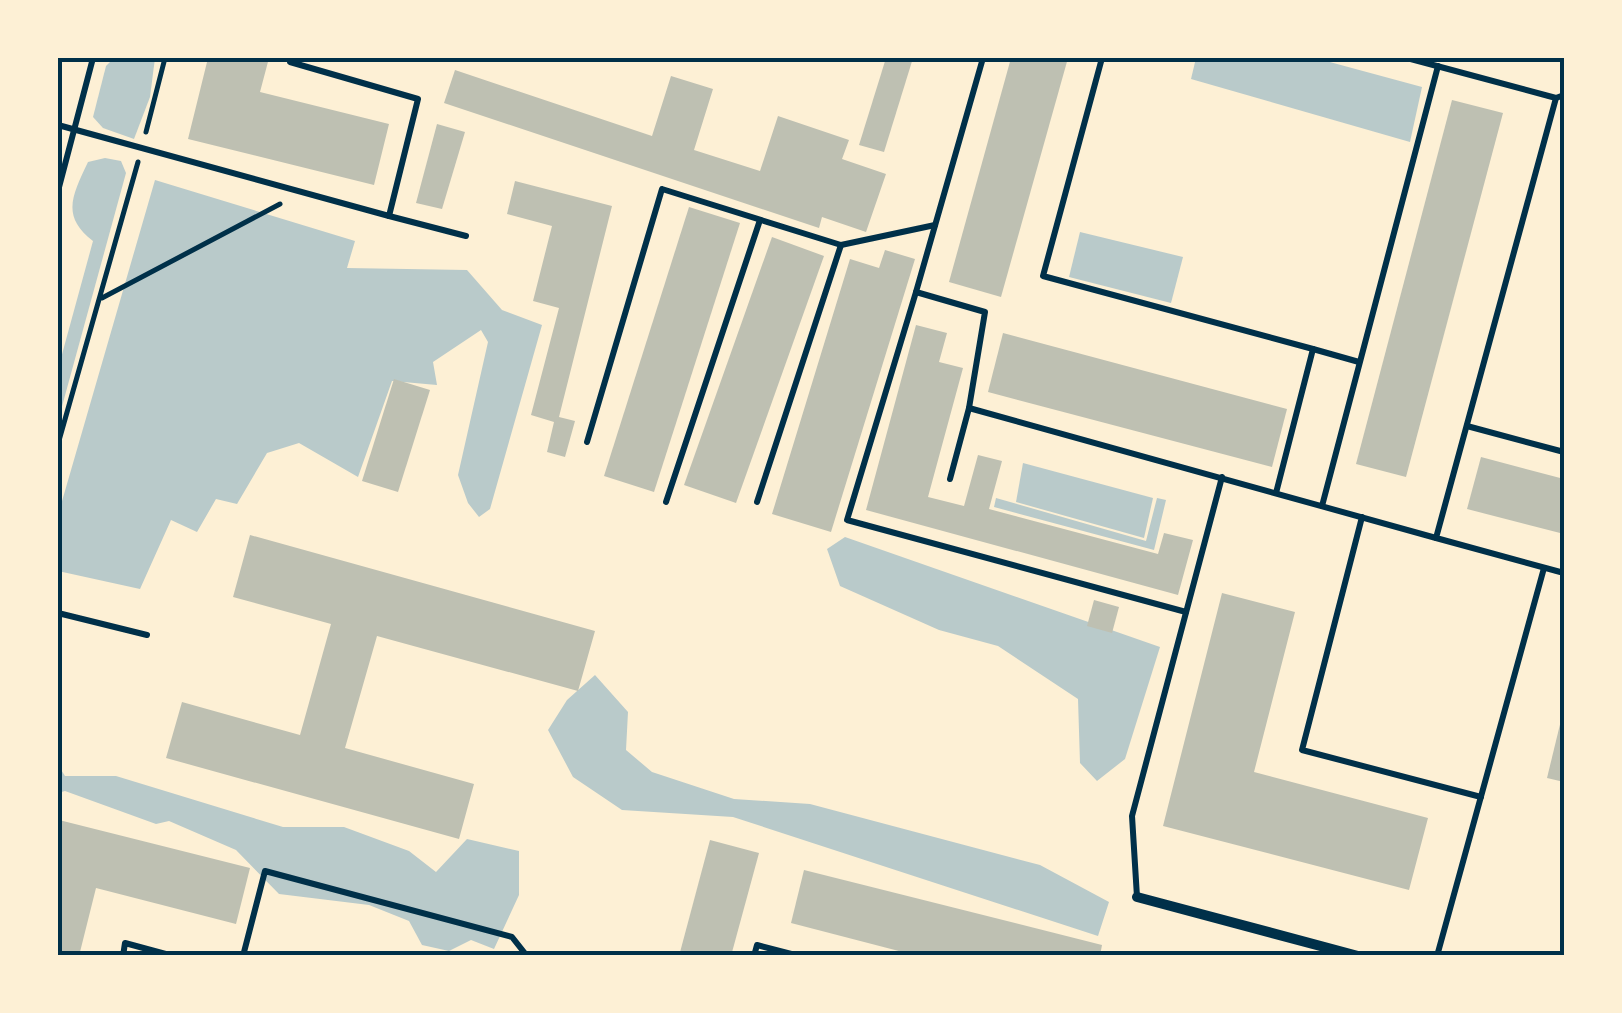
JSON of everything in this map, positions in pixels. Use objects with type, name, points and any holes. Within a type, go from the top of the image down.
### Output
[{"type":"street","points":[[1137,897],[1358,956]]},
{"type":"lane","points":[[58,191],[93,58]]},
{"type":"lane","points":[[291,58],[290,62],[418,99],[390,216]]},
{"type":"lane","points":[[983,58],[848,520],[1186,612]]},
{"type":"lane","points":[[1102,58],[1043,276],[1359,362]]},
{"type":"lane","points":[[1407,58],[1560,96],[1436,538]]},
{"type":"lane","points":[[1322,506],[1438,66]]},
{"type":"lane","points":[[58,124],[466,236]]},
{"type":"lane","points":[[586,442],[662,189],[842,245],[935,226]]},
{"type":"lane","points":[[666,502],[760,220]]},
{"type":"lane","points":[[756,502],[842,245]]},
{"type":"lane","points":[[916,292],[985,312],[970,408],[950,480]]},
{"type":"lane","points":[[1276,493],[1313,350]]},
{"type":"lane","points":[[970,408],[1564,574]]},
{"type":"lane","points":[[1468,426],[1564,452]]},
{"type":"lane","points":[[1137,897],[1132,816],[1222,477]]},
{"type":"lane","points":[[1362,518],[1302,750],[1481,796]]},
{"type":"lane","points":[[1437,956],[1544,568]]},
{"type":"lane","points":[[58,613],[147,635]]},
{"type":"lane","points":[[243,956],[265,871],[512,937],[526,956]]},
{"type":"lane","points":[[123,956],[126,943],[173,956]]},
{"type":"lane","points":[[754,956],[757,945],[799,956]]},
{"type":"path","points":[[58,444],[102,298],[165,58]]},
{"type":"path","points":[[102,298],[303,192]]},
{"type":"shaded area","points":[[114,58],[155,58],[150,97],[134,139],[103,128],[93,117],[106,66]]},
{"type":"shaded area","points":[[1196,58],[1315,58],[1422,87],[1410,142],[1191,79]]},
{"type":"shaded area","points":[[105,158],[121,161],[126,173],[58,421],[58,369],[93,241],[76,223],[72,205],[88,162]]},
{"type":"shaded area","points":[[155,180],[355,241],[347,268],[467,270],[502,310],[542,325],[490,509],[479,517],[468,503],[458,475],[488,342],[481,330],[433,362],[437,385],[392,381],[358,477],[299,443],[267,453],[237,504],[216,499],[197,532],[171,520],[140,589],[58,571],[58,515]]},
{"type":"shaded area","points":[[1080,232],[1183,257],[1171,303],[1069,277]]},
{"type":"shaded area","points":[[1023,463],[1153,498],[1144,538],[1016,502]]},
{"type":"shaded area","points":[[996,498],[1146,541],[1157,498],[1166,500],[1154,550],[994,507]]},
{"type":"shaded area","points":[[845,537],[1160,647],[1125,759],[1097,781],[1080,763],[1078,699],[998,646],[939,630],[840,586],[827,549]]},
{"type":"shaded area","points":[[595,675],[628,712],[626,750],[652,772],[734,799],[810,804],[1040,865],[1109,902],[1098,936],[733,817],[622,810],[573,777],[548,730],[567,700]]},
{"type":"shaded area","points":[[58,765],[65,776],[116,776],[283,827],[344,827],[409,851],[436,872],[467,839],[519,851],[519,895],[494,949],[471,940],[449,951],[422,945],[409,921],[369,905],[279,894],[236,850],[169,821],[156,824],[65,791],[58,793]]},
{"type":"building","points":[[208,58],[269,58],[260,92],[389,124],[374,185],[188,139]]},
{"type":"building","points":[[886,58],[913,58],[884,152],[859,145]]},
{"type":"building","points":[[1011,58],[1068,58],[1001,297],[949,282]]},
{"type":"building","points":[[455,70],[652,136],[671,76],[713,89],[694,150],[760,171],[778,116],[849,140],[842,159],[886,174],[866,232],[822,217],[819,228],[444,103]]},
{"type":"building","points":[[1452,100],[1503,113],[1406,477],[1356,464]]},
{"type":"building","points":[[437,124],[465,132],[442,209],[416,203]]},
{"type":"building","points":[[515,181],[612,206],[559,417],[575,421],[565,457],[547,452],[554,422],[531,415],[559,308],[533,301],[552,226],[507,214]]},
{"type":"building","points":[[689,207],[740,223],[654,492],[604,476]]},
{"type":"building","points":[[772,237],[824,256],[736,503],[684,485]]},
{"type":"building","points":[[885,250],[915,259],[831,532],[772,514],[850,259],[879,268]]},
{"type":"building","points":[[916,325],[947,333],[939,362],[963,368],[928,497],[964,506],[978,455],[1002,461],[989,509],[1158,554],[1164,533],[1193,540],[1178,595],[866,510]]},
{"type":"building","points":[[1003,333],[1287,409],[1272,467],[988,392]]},
{"type":"building","points":[[394,379],[430,390],[398,492],[362,481]]},
{"type":"building","points":[[1481,457],[1564,479],[1564,534],[1467,509]]},
{"type":"building","points":[[250,535],[595,631],[578,691],[377,636],[345,748],[474,784],[459,839],[166,758],[182,702],[300,735],[331,624],[233,597]]},
{"type":"building","points":[[1222,593],[1295,612],[1254,772],[1428,818],[1409,890],[1163,826]]},
{"type":"building","points":[[1094,600],[1119,607],[1112,633],[1087,626]]},
{"type":"building","points":[[1564,712],[1564,782],[1547,778]]},
{"type":"building","points":[[59,820],[250,868],[236,924],[96,888],[79,956],[58,956]]},
{"type":"building","points":[[710,840],[759,853],[731,956],[679,956]]},
{"type":"building","points":[[804,870],[1102,945],[1100,956],[918,956],[791,923]]}]
